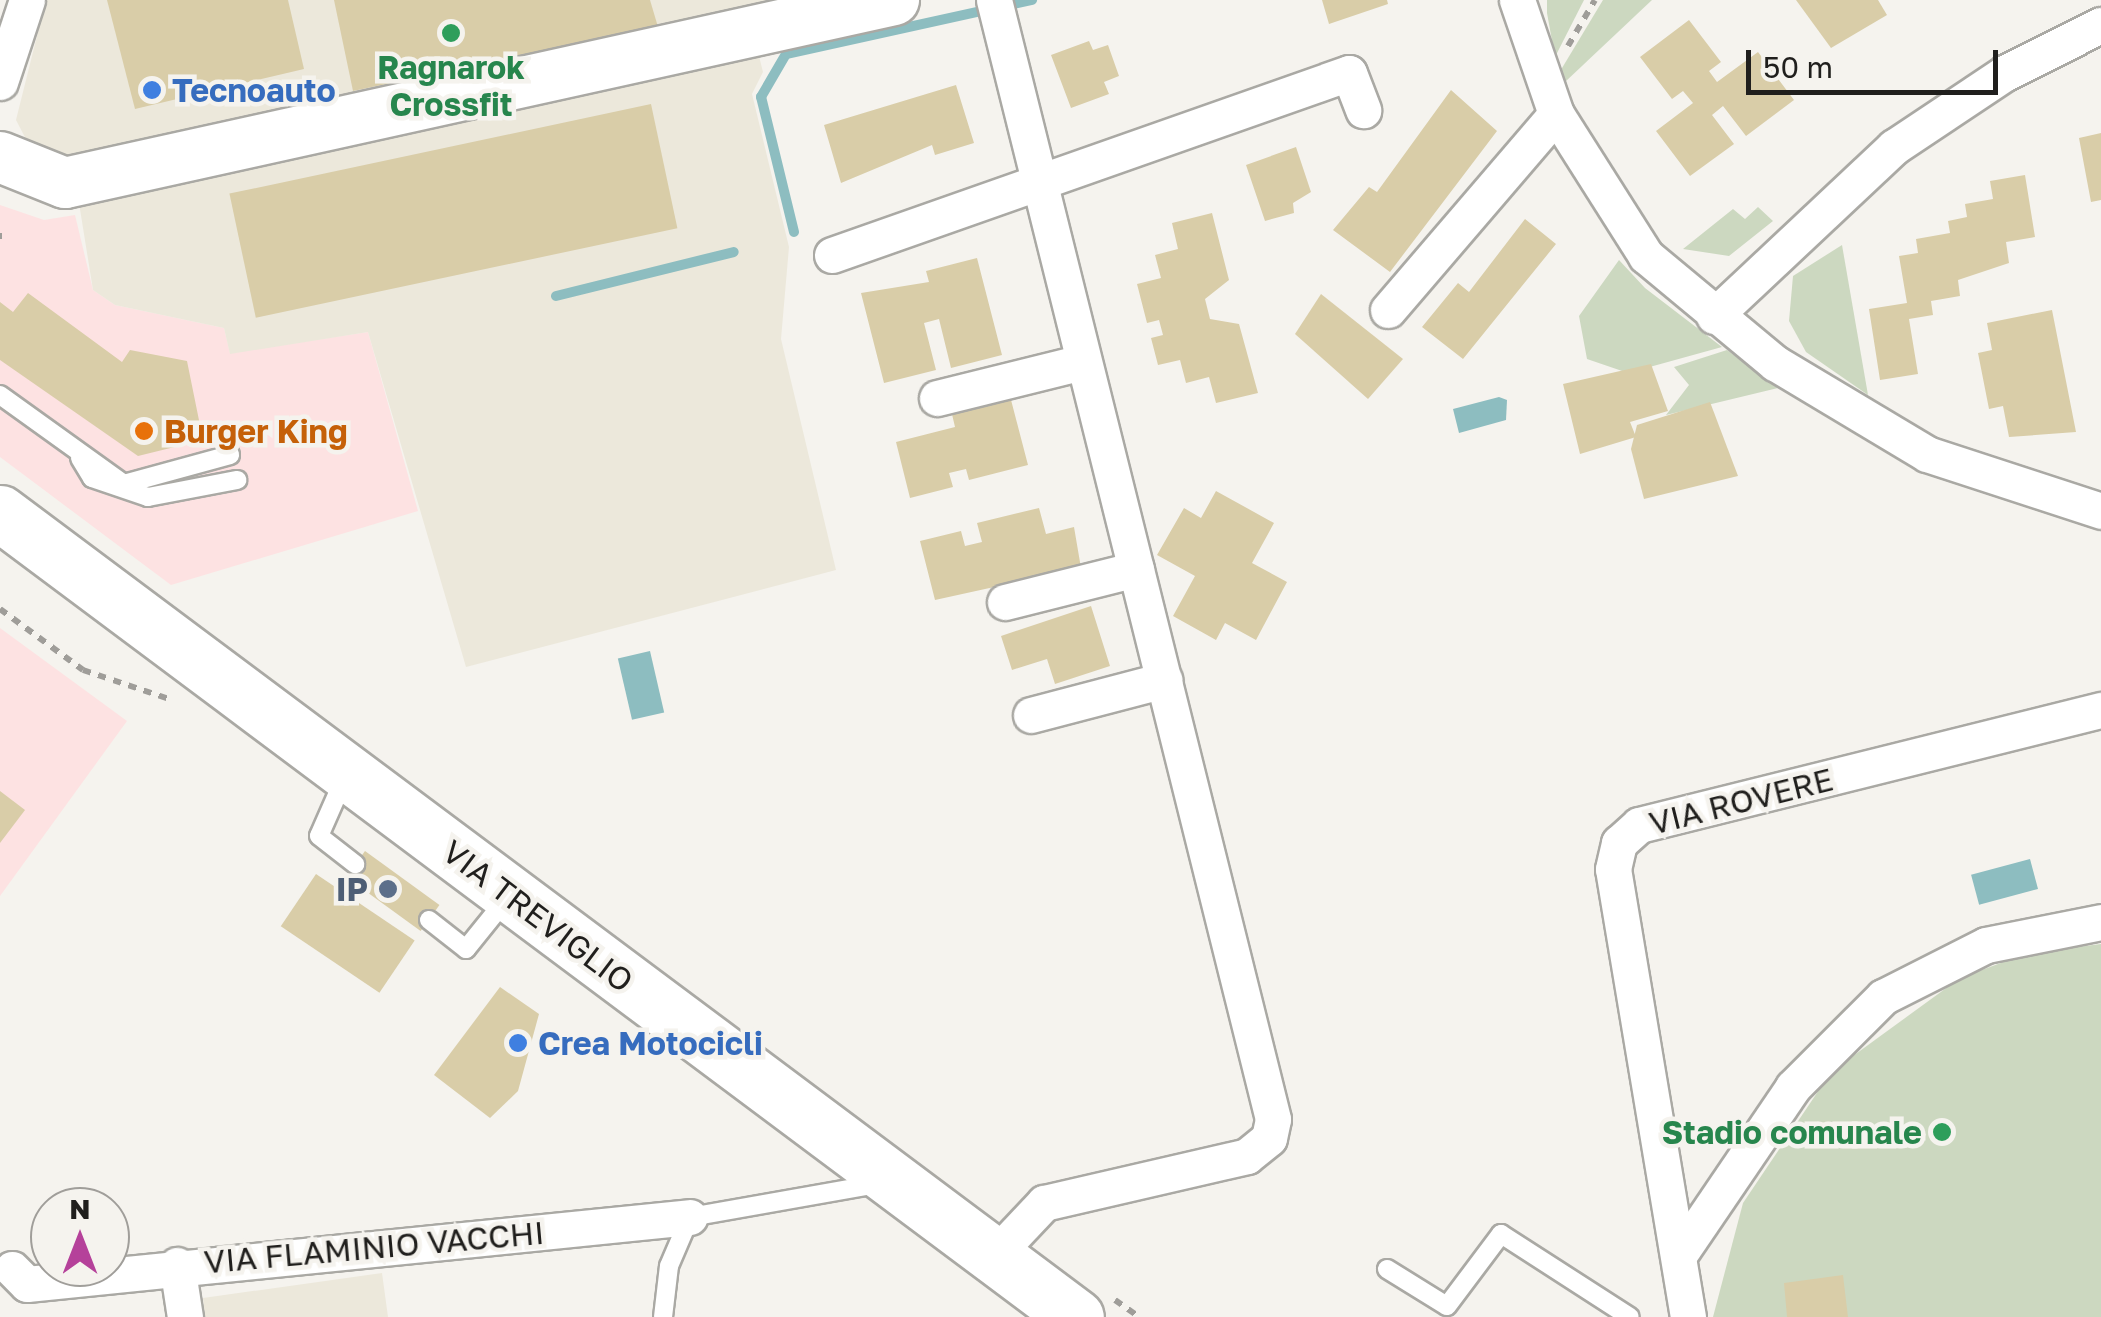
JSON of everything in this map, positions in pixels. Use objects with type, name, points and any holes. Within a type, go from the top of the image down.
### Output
[{"type":"main road","name":"VIA TREVIGLIO","points":[[0,513],[1076,1317]]},
{"type":"street","points":[[0,82],[27,0]]},
{"type":"street","points":[[0,158],[48,181],[80,180],[894,0]]},
{"type":"street","points":[[1517,0],[1556,114],[1646,256],[1714,316],[1928,454],[2101,511]]},
{"type":"street","points":[[994,1256],[1044,1203],[1247,1156],[1272,1129],[996,9]]},
{"type":"street","points":[[1714,316],[1894,146],[2005,73],[2101,25]]},
{"type":"street","points":[[832,254],[1039,186],[1349,73],[1364,110]]},
{"type":"street","points":[[1388,310],[1556,114]]},
{"type":"street","points":[[937,398],[1083,362]]},
{"type":"street","points":[[1005,602],[1136,569]]},
{"type":"street","points":[[1031,715],[1164,680]]},
{"type":"street","name":"VIA ROVERE","points":[[1688,1317],[1613,869],[1618,843],[1639,826],[2101,710]]},
{"type":"street","points":[[1679,1254],[1793,1087],[1883,997],[1986,945],[2101,922]]},
{"type":"street","name":"VIA FLAMINIO VACCHI","points":[[12,1269],[27,1284],[177,1265],[690,1217]]},
{"type":"street","name":"VIA FLAMINIO VACCHI","points":[[177,1265],[186,1317]]},
{"type":"lane","points":[[0,395],[124,484],[230,455]]},
{"type":"lane","points":[[75,449],[92,478],[122,493],[237,480]]},
{"type":"lane","points":[[347,772],[319,836],[355,864]]},
{"type":"lane","points":[[429,920],[466,949],[509,895]]},
{"type":"lane","points":[[663,1317],[670,1266],[690,1217],[893,1180]]},
{"type":"lane","points":[[1387,1269],[1447,1306],[1501,1234],[1630,1317]]},
{"type":"path","points":[[1562,57],[1595,0]]},
{"type":"path","points":[[0,609],[83,670],[181,706]]},
{"type":"shaded area","points":[[46,0],[774,0],[78,161],[29,145],[16,120]]},
{"type":"shaded area","points":[[758,52],[763,72],[752,94],[789,247],[781,339],[836,570],[466,667],[368,332],[230,354],[224,328],[115,305],[93,290],[79,203]]},
{"type":"shaded area","points":[[0,205],[44,220],[75,215],[93,290],[115,305],[224,328],[230,353],[368,332],[418,511],[171,585],[0,457]]},
{"type":"shaded area","points":[[0,628],[127,721],[0,896]]},
{"type":"shaded area","points":[[382,1273],[388,1317],[205,1317],[203,1298]]},
{"type":"green space","points":[[1547,0],[1584,0],[1555,57],[1547,13]]},
{"type":"green space","points":[[1603,0],[1652,0],[1565,82],[1559,73]]},
{"type":"green space","points":[[1758,207],[1773,221],[1729,256],[1683,249],[1733,209],[1745,219]]},
{"type":"green space","points":[[1842,245],[1868,395],[1806,352],[1789,321],[1793,276]]},
{"type":"green space","points":[[1619,260],[1645,288],[1722,347],[1628,373],[1587,359],[1579,316]]},
{"type":"green space","points":[[1727,350],[1778,388],[1666,415],[1689,385],[1674,367]]},
{"type":"green space","name":"Stadio comunale","points":[[2101,944],[2101,1317],[1713,1317],[1743,1203],[1831,1072],[1960,978],[2028,953]]},
{"type":"water","points":[[1499,397],[1507,400],[1506,420],[1459,433],[1453,409]]},
{"type":"water","points":[[650,651],[664,712],[632,720],[618,658]]},
{"type":"water","points":[[2030,859],[2038,889],[1979,905],[1971,875]]},
{"type":"building","points":[[107,0],[288,0],[304,69],[135,109]]},
{"type":"building","points":[[334,0],[650,0],[658,27],[353,91]]},
{"type":"building","points":[[1322,0],[1387,0],[1388,4],[1329,24]]},
{"type":"building","points":[[1796,0],[1878,0],[1887,15],[1831,48]]},
{"type":"building","points":[[1689,20],[1721,62],[1709,71],[1717,82],[1758,52],[1794,100],[1746,136],[1723,106],[1712,115],[1734,144],[1690,176],[1656,131],[1693,103],[1683,91],[1672,99],[1640,57]]},
{"type":"building","points":[[1089,41],[1093,50],[1108,45],[1119,76],[1104,82],[1109,94],[1071,108],[1051,55]]},
{"type":"building","points":[[956,85],[974,143],[935,155],[932,145],[841,183],[824,125]]},
{"type":"building","points":[[1451,90],[1497,131],[1390,272],[1333,230],[1369,187],[1377,192]]},
{"type":"building","points":[[651,104],[677,228],[256,318],[229,194]]},
{"type":"building","points":[[2101,133],[2101,200],[2091,202],[2079,138]]},
{"type":"building","points":[[1296,147],[1311,192],[1293,203],[1294,213],[1265,221],[1246,165]]},
{"type":"building","points":[[2025,175],[2035,237],[2006,242],[2009,263],[1958,280],[1960,296],[1931,301],[1933,315],[1909,319],[1918,374],[1880,380],[1869,309],[1907,303],[1899,256],[1918,253],[1916,239],[1950,233],[1948,221],[1967,217],[1965,204],[1993,199],[1990,181]]},
{"type":"building","points":[[1212,213],[1229,280],[1205,299],[1210,319],[1239,324],[1258,393],[1216,403],[1209,377],[1186,383],[1180,360],[1158,365],[1151,338],[1163,335],[1159,320],[1147,323],[1137,284],[1161,278],[1155,255],[1178,249],[1172,223]]},
{"type":"building","points":[[1525,219],[1556,244],[1463,359],[1422,327],[1458,283],[1469,292]]},
{"type":"building","points":[[977,258],[1002,355],[951,368],[939,319],[924,323],[936,370],[884,383],[861,293],[929,282],[926,271]]},
{"type":"building","points":[[28,293],[122,362],[130,350],[187,361],[203,440],[138,456],[0,360],[0,302],[13,312]]},
{"type":"building","points":[[1321,294],[1403,359],[1368,399],[1295,334]]},
{"type":"building","points":[[2052,310],[2076,432],[2009,437],[2003,406],[1989,409],[1978,353],[1992,350],[1987,323]]},
{"type":"building","points":[[1651,364],[1668,411],[1630,422],[1636,437],[1580,454],[1563,384]]},
{"type":"building","points":[[1010,396],[1028,465],[969,480],[966,469],[949,473],[953,487],[910,498],[896,442],[955,427],[951,410]]},
{"type":"building","points":[[1710,402],[1738,476],[1644,499],[1631,449],[1637,425]]},
{"type":"building","points":[[1216,491],[1274,523],[1252,563],[1287,582],[1256,640],[1225,623],[1216,640],[1173,616],[1195,576],[1157,555],[1184,508],[1201,518]]},
{"type":"building","points":[[1039,508],[1046,534],[1074,527],[1081,568],[935,600],[920,541],[961,531],[965,546],[982,542],[977,523]]},
{"type":"building","points":[[1091,606],[1110,666],[1055,684],[1047,659],[1012,670],[1001,636]]},
{"type":"building","points":[[0,791],[25,810],[0,843]]},
{"type":"building","points":[[365,851],[439,905],[421,931],[346,877]]},
{"type":"building","points":[[316,874],[415,941],[379,993],[281,926]]},
{"type":"building","points":[[500,987],[539,1014],[518,1091],[490,1118],[434,1075]]},
{"type":"building","points":[[1843,1275],[1848,1317],[1787,1317],[1784,1283]]},
{"type":"waterway","points":[[794,232],[761,97],[786,54],[1032,0]]},
{"type":"waterway","points":[[556,296],[734,252]]},
{"type":"place","name":"Ragnarok Crossfit","points":[[451,33]]},
{"type":"place","name":"Tecnoauto","points":[[152,90]]},
{"type":"place","name":"Burger King","points":[[144,431]]},
{"type":"place","name":"IP","points":[[388,889]]},
{"type":"place","name":"Crea Motocicli","points":[[518,1043]]},
{"type":"place","name":"Stadio comunale","points":[[1942,1132]]}]
